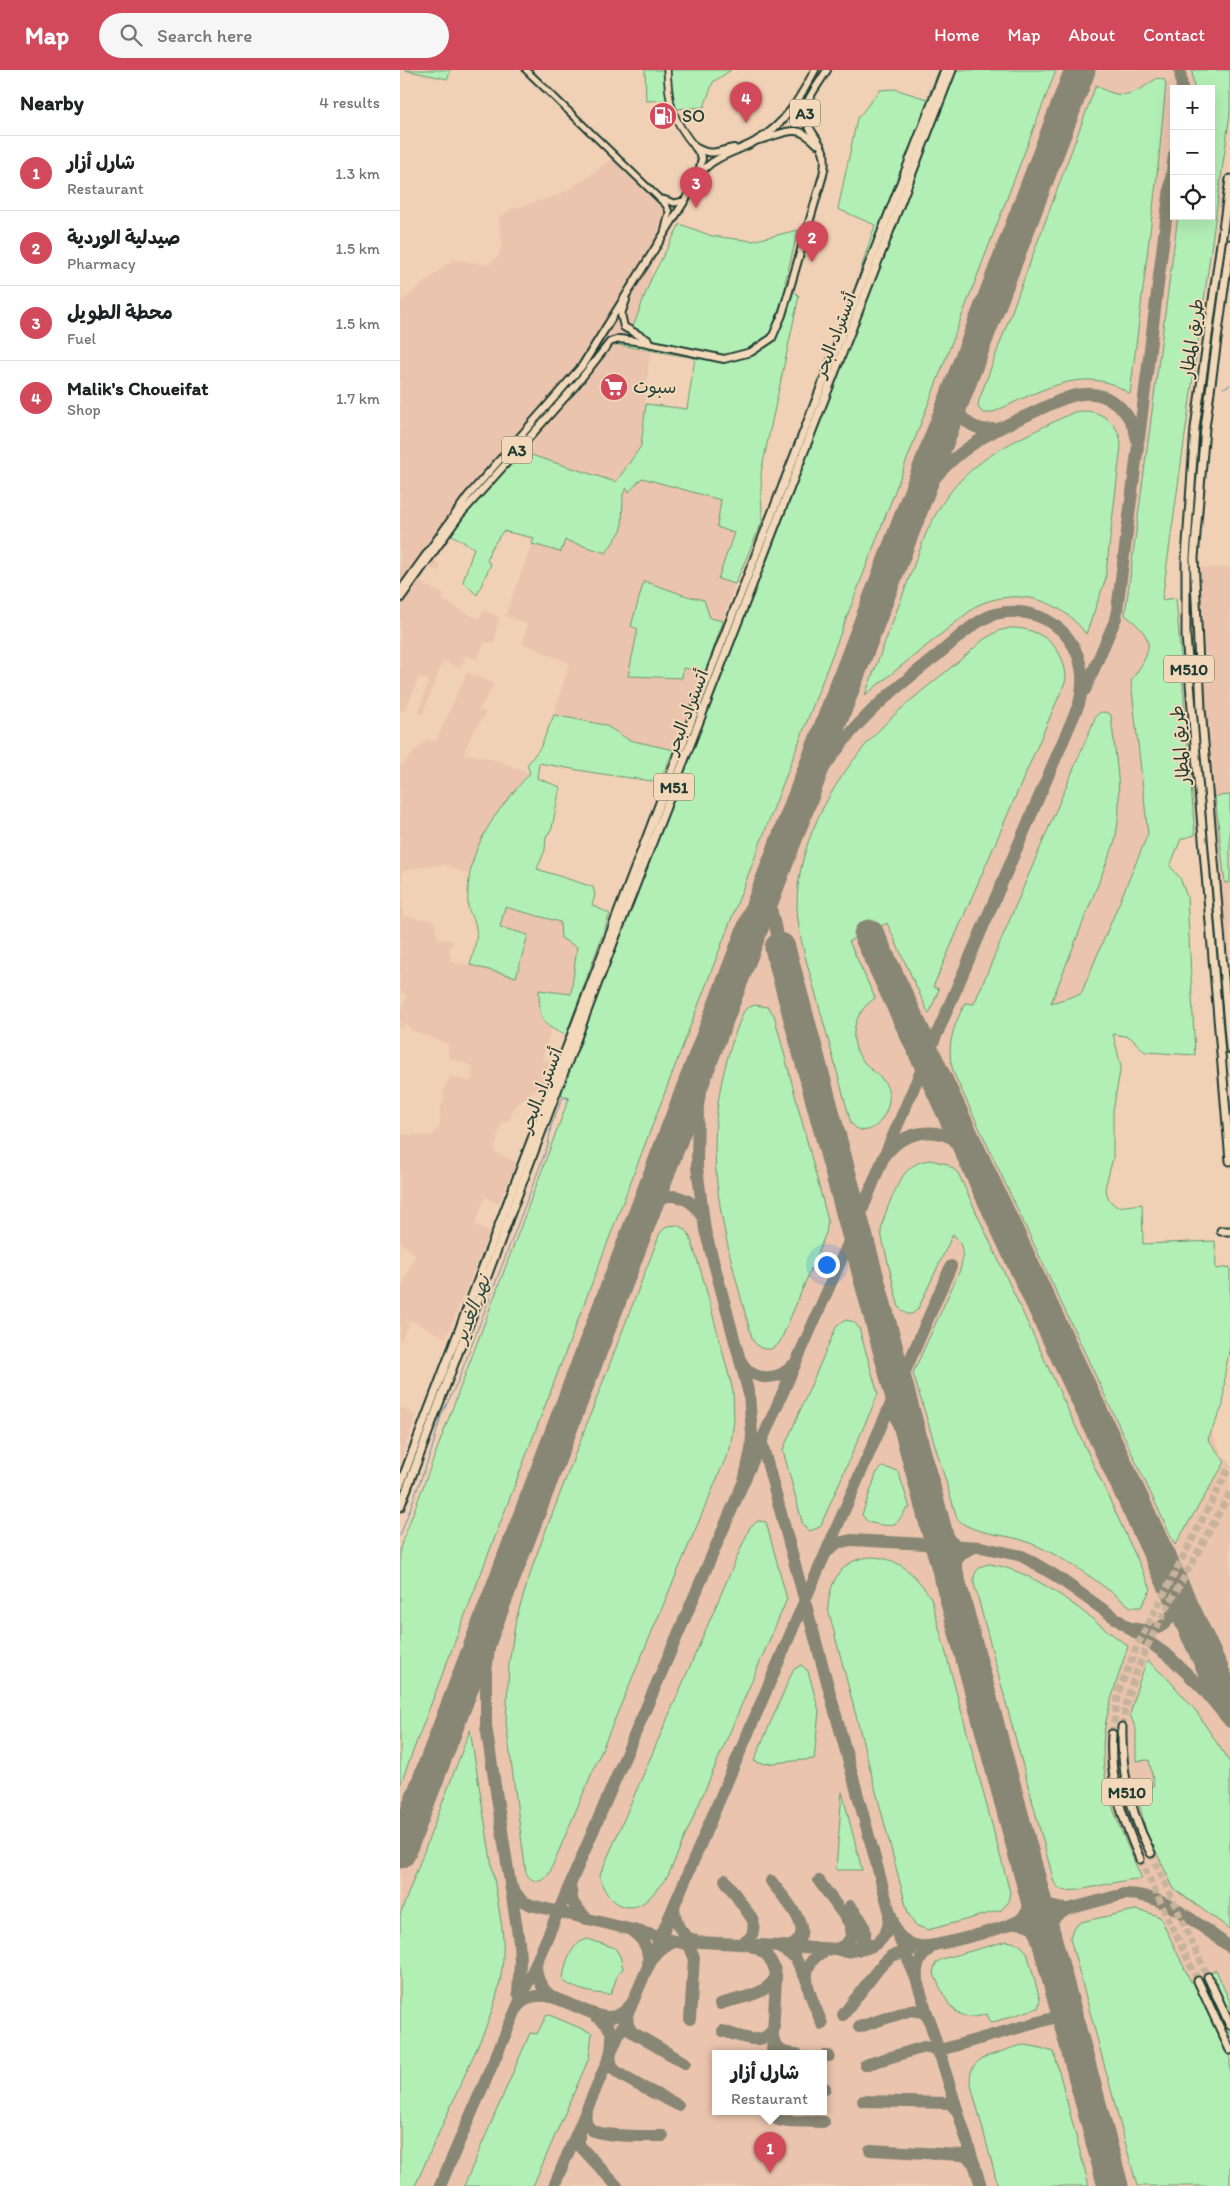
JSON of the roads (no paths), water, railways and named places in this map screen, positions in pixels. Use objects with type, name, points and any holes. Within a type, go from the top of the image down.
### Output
[{"type":"highway","name":"A3","points":[[400,591],[468,496],[572,381],[696,182],[713,160],[756,141],[780,124],[790,113],[815,70]]},
{"type":"highway","name":"A3","points":[[400,600],[460,515],[576,385],[606,345],[618,339],[656,344],[724,360],[751,352],[772,338],[782,315],[824,170],[823,150],[807,121],[805,112],[807,103],[827,70]]},
{"type":"highway","name":"أتستراد البحر","points":[[400,1486],[686,735],[945,70]]},
{"type":"highway","name":"أتستراد البحر","points":[[400,1507],[598,982],[750,590],[812,437],[952,70]]},
{"type":"highway","points":[[756,141],[797,130],[808,135],[823,150]]},
{"type":"highway","points":[[695,147],[712,154],[744,146]]},
{"type":"highway","points":[[695,147],[702,162],[696,182]]},
{"type":"highway","name":"طريق المطار","points":[[1230,178],[1195,428],[1186,558],[1186,636],[1230,1161]]},
{"type":"highway","name":"طريق المطار","points":[[1230,244],[1205,428],[1194,558],[1201,708],[1230,1049]]},
{"type":"highway","points":[[629,290],[621,314],[624,327],[656,344]]},
{"type":"highway","points":[[1221,1231],[1230,1231]]},
{"type":"highway","name":"M510","points":[[1122,1727],[1122,1763],[1125,1784],[1138,1825],[1151,1853]]},
{"type":"highway","name":"M510","points":[[1112,1734],[1113,1777],[1116,1794],[1122,1816],[1140,1858]]},
{"type":"highway","points":[[1208,1977],[1230,2025]]},
{"type":"highway","points":[[1198,1981],[1230,2050]]},
{"type":"main road","points":[[526,70],[660,198],[669,210],[664,233]]},
{"type":"main road","points":[[667,70],[674,116],[680,130],[695,147]]},
{"type":"main road","points":[[660,198],[674,203],[684,202]]},
{"type":"waterway","name":"نهر الغدير","points":[[1223,388],[1230,385]]},
{"type":"waterway","name":"نهر الغدير","points":[[400,1536],[431,1452],[441,1416],[458,1381],[548,1145],[551,1126],[563,1097],[570,1099]]},
{"type":"tunnel","points":[[1112,1734],[1119,1691],[1137,1646],[1230,1466]]},
{"type":"tunnel","points":[[1122,1727],[1130,1691],[1150,1640],[1230,1493]]},
{"type":"tunnel","points":[[1151,1853],[1208,1977]]},
{"type":"tunnel","points":[[1140,1859],[1198,1981]]},
{"type":"place","name":"SO","points":[[663,116]]},
{"type":"place","name":"Malik's Choueifat","points":[[746,123]]},
{"type":"place","name":"محطة الطويل","points":[[696,208]]},
{"type":"place","name":"صيدلية الوردية","points":[[812,262]]},
{"type":"place","name":"سبوت","points":[[614,387]]},
{"type":"place","name":"شارل أزار","points":[[770,2173]]}]
